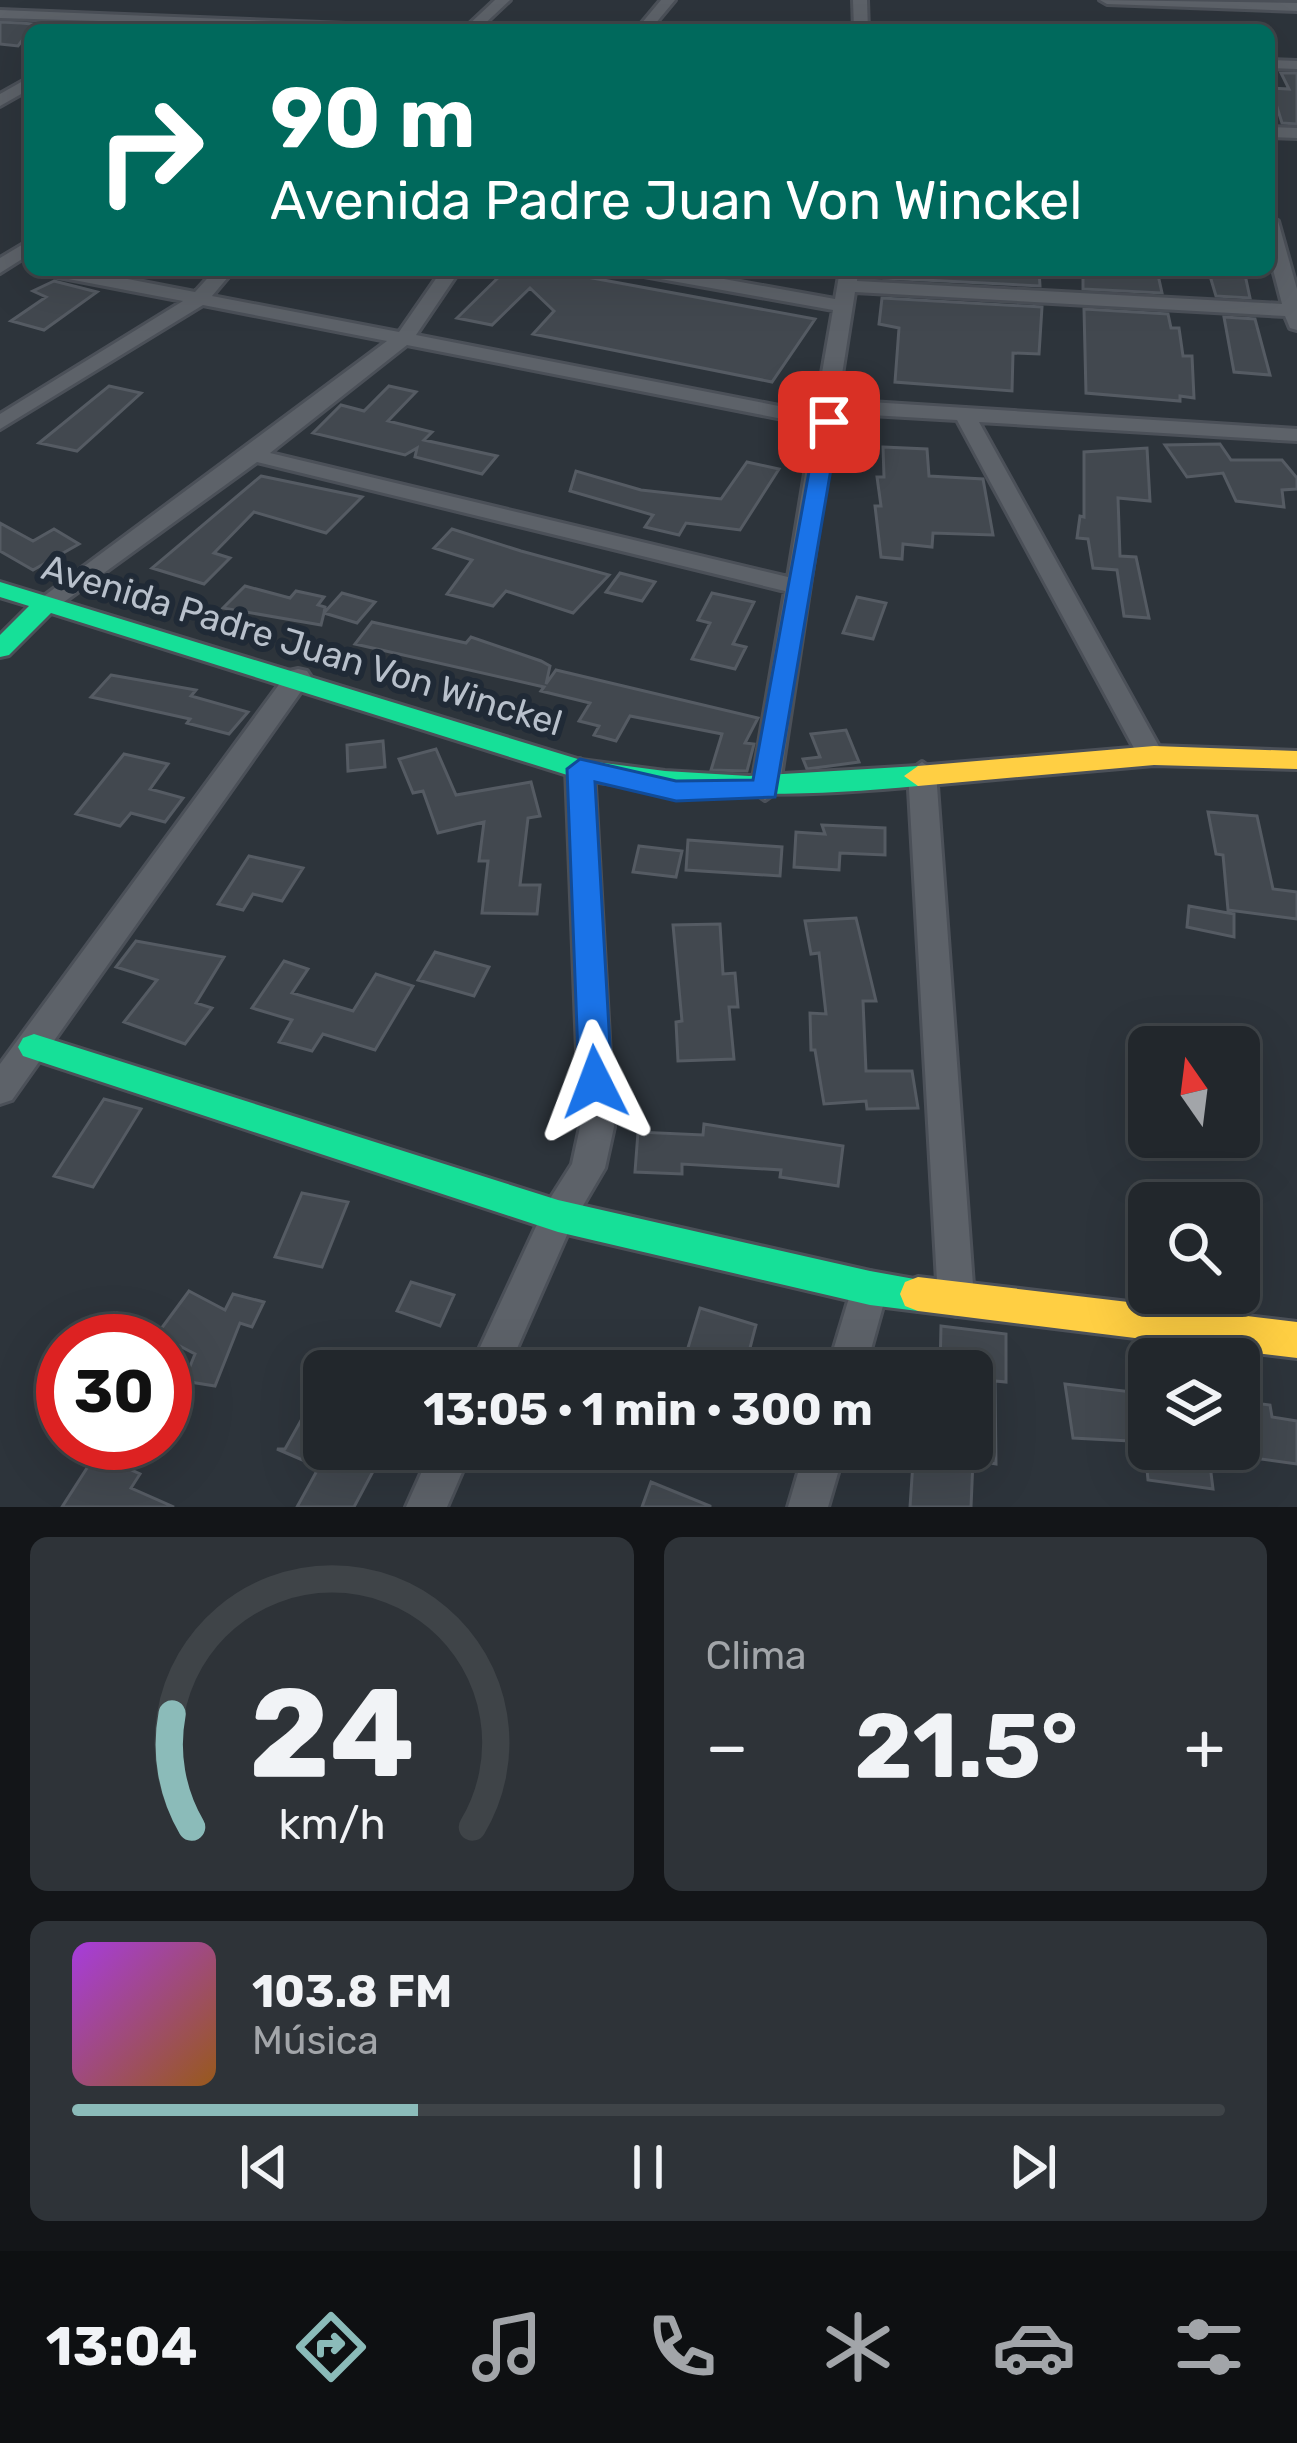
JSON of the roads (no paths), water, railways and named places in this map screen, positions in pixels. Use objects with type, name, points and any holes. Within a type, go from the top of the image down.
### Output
[{"type":"main road","name":"Avenida Padre Juan Von Winckel","points":[[0,589],[298,677],[580,769],[676,791],[765,790],[1148,750],[1297,760]]},
{"type":"main road","points":[[0,649],[48,602]]},
{"type":"main road","points":[[34,1046],[558,1216],[870,1288],[1297,1340]]},
{"type":"street","points":[[129,24],[165,0]]},
{"type":"street","points":[[477,24],[503,0]]},
{"type":"street","points":[[648,24],[668,0]]},
{"type":"street","points":[[1107,0],[1297,7]]},
{"type":"street","points":[[0,14],[255,24]]},
{"type":"street","points":[[712,276],[1295,315],[1275,221]]},
{"type":"street","points":[[84,276],[830,414],[964,413],[1297,435]]},
{"type":"street","points":[[0,422],[199,298],[219,276]]},
{"type":"street","points":[[48,602],[253,455],[406,337],[447,276]]},
{"type":"street","points":[[765,790],[848,288]]},
{"type":"street","points":[[964,413],[1148,750]]},
{"type":"street","points":[[253,455],[799,587]]},
{"type":"street","points":[[0,1090],[298,677]]},
{"type":"street","points":[[497,1350],[558,1216],[588,1168],[597,1127],[580,769]]},
{"type":"street","points":[[922,772],[956,1299]]},
{"type":"street","points":[[852,1350],[870,1288]]},
{"type":"street","points":[[426,1507],[443,1470]]},
{"type":"street","points":[[808,1507],[819,1470]]}]
